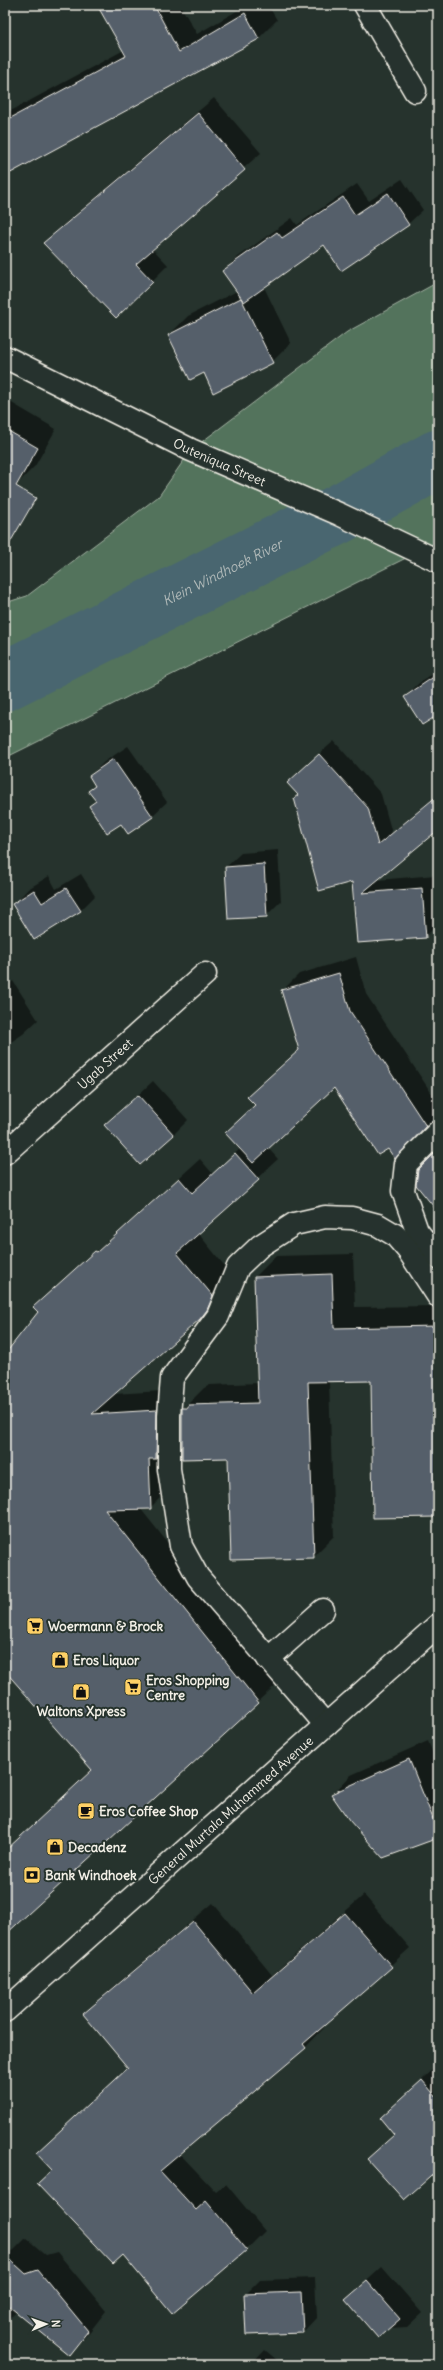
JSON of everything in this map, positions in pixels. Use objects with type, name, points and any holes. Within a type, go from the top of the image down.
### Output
[{"type":"street","points":[[365,5],[415,91]]},
{"type":"street","name":"Outeniqua Street","points":[[5,357],[190,450],[339,514],[438,561]]},
{"type":"street","name":"Ugab Street","points":[[5,1153],[205,974]]},
{"type":"street","points":[[438,1132],[406,1164],[403,1191],[417,1231],[438,1258]]},
{"type":"street","points":[[326,1725],[198,1577],[181,1546],[169,1469],[169,1415],[172,1378],[218,1316],[238,1268],[260,1246],[294,1224],[325,1217],[352,1218],[378,1225],[395,1235],[408,1250],[438,1296]]},
{"type":"street","points":[[268,1659],[323,1610]]},
{"type":"street","name":"General Murtala Muhammed Avenue","points":[[5,2011],[437,1628]]},
{"type":"green space","points":[[438,282],[438,542],[5,758],[5,603],[27,596],[159,496],[191,450],[347,332]]},
{"type":"building","points":[[97,5],[154,5],[179,52],[245,13],[259,39],[5,176],[5,121],[126,56]]},
{"type":"building","points":[[198,113],[245,170],[136,264],[153,282],[116,318],[43,243]]},
{"type":"building","points":[[388,193],[409,225],[341,271],[324,245],[244,302],[222,271],[277,232],[282,238],[343,197],[355,215]]},
{"type":"building","points":[[241,298],[273,363],[213,393],[204,373],[190,380],[168,335]]},
{"type":"building","points":[[5,429],[38,448],[16,486],[36,498],[5,551]]},
{"type":"building","points":[[438,674],[438,715],[422,725],[404,697]]},
{"type":"building","points":[[319,754],[368,808],[378,845],[438,795],[438,830],[362,893],[422,888],[426,938],[357,943],[352,882],[319,891],[294,798],[298,795],[287,783]]},
{"type":"building","points":[[113,759],[153,817],[128,834],[121,824],[107,833],[89,806],[96,801],[88,791],[95,786],[89,776]]},
{"type":"building","points":[[264,864],[267,917],[228,919],[225,867]]},
{"type":"building","points":[[66,888],[81,911],[34,940],[12,904],[34,890],[42,903]]},
{"type":"building","points":[[339,973],[350,1011],[426,1126],[395,1159],[388,1149],[378,1155],[334,1088],[253,1163],[225,1133],[255,1105],[247,1097],[299,1050],[281,990]]},
{"type":"building","points":[[138,1095],[174,1135],[140,1165],[104,1125]]},
{"type":"building","points":[[438,1150],[438,1212],[416,1185],[418,1170]]},
{"type":"building","name":"Eros Shopping Centre","points":[[235,1153],[259,1180],[177,1253],[213,1296],[207,1310],[200,1319],[92,1414],[157,1410],[156,1459],[149,1459],[151,1509],[105,1510],[259,1703],[5,1935],[5,1851],[92,1770],[5,1671],[5,1354],[38,1312],[33,1307],[95,1251],[97,1252],[179,1178],[192,1193]]},
{"type":"building","points":[[332,1274],[334,1328],[438,1326],[438,1517],[373,1518],[371,1381],[308,1382],[314,1558],[231,1560],[228,1458],[182,1459],[182,1408],[188,1408],[188,1405],[258,1403],[254,1277]]},
{"type":"building","points":[[409,1759],[438,1831],[438,1838],[383,1858],[349,1820],[331,1794]]},
{"type":"building","points":[[345,1913],[392,1967],[303,2044],[306,2048],[160,2171],[196,2210],[206,2201],[247,2250],[172,2314],[123,2255],[113,2264],[37,2184],[52,2170],[36,2153],[128,2068],[83,2014],[193,1921],[253,1993]]},
{"type":"building","points":[[422,2080],[438,2099],[438,2170],[404,2200],[367,2159],[394,2135],[380,2118]]},
{"type":"building","points":[[5,2255],[26,2274],[38,2270],[88,2331],[69,2355],[5,2303]]},
{"type":"building","points":[[367,2281],[400,2319],[378,2338],[345,2300]]},
{"type":"building","points":[[301,2292],[303,2333],[246,2335],[244,2294]]},
{"type":"waterway","name":"Klein Windhoek River","points":[[5,681],[339,514],[438,459]]},
{"type":"place","name":"Woermann & Brock","points":[[35,1626]]},
{"type":"place","name":"Eros Liquor","points":[[60,1660]]},
{"type":"place","name":"Eros Shopping Centre","points":[[133,1687]]},
{"type":"place","name":"Waltons Xpress","points":[[81,1692]]},
{"type":"place","name":"Eros Coffee Shop","points":[[86,1811]]},
{"type":"place","name":"Decadenz","points":[[55,1847]]},
{"type":"place","name":"Bank Windhoek","points":[[32,1875]]}]
